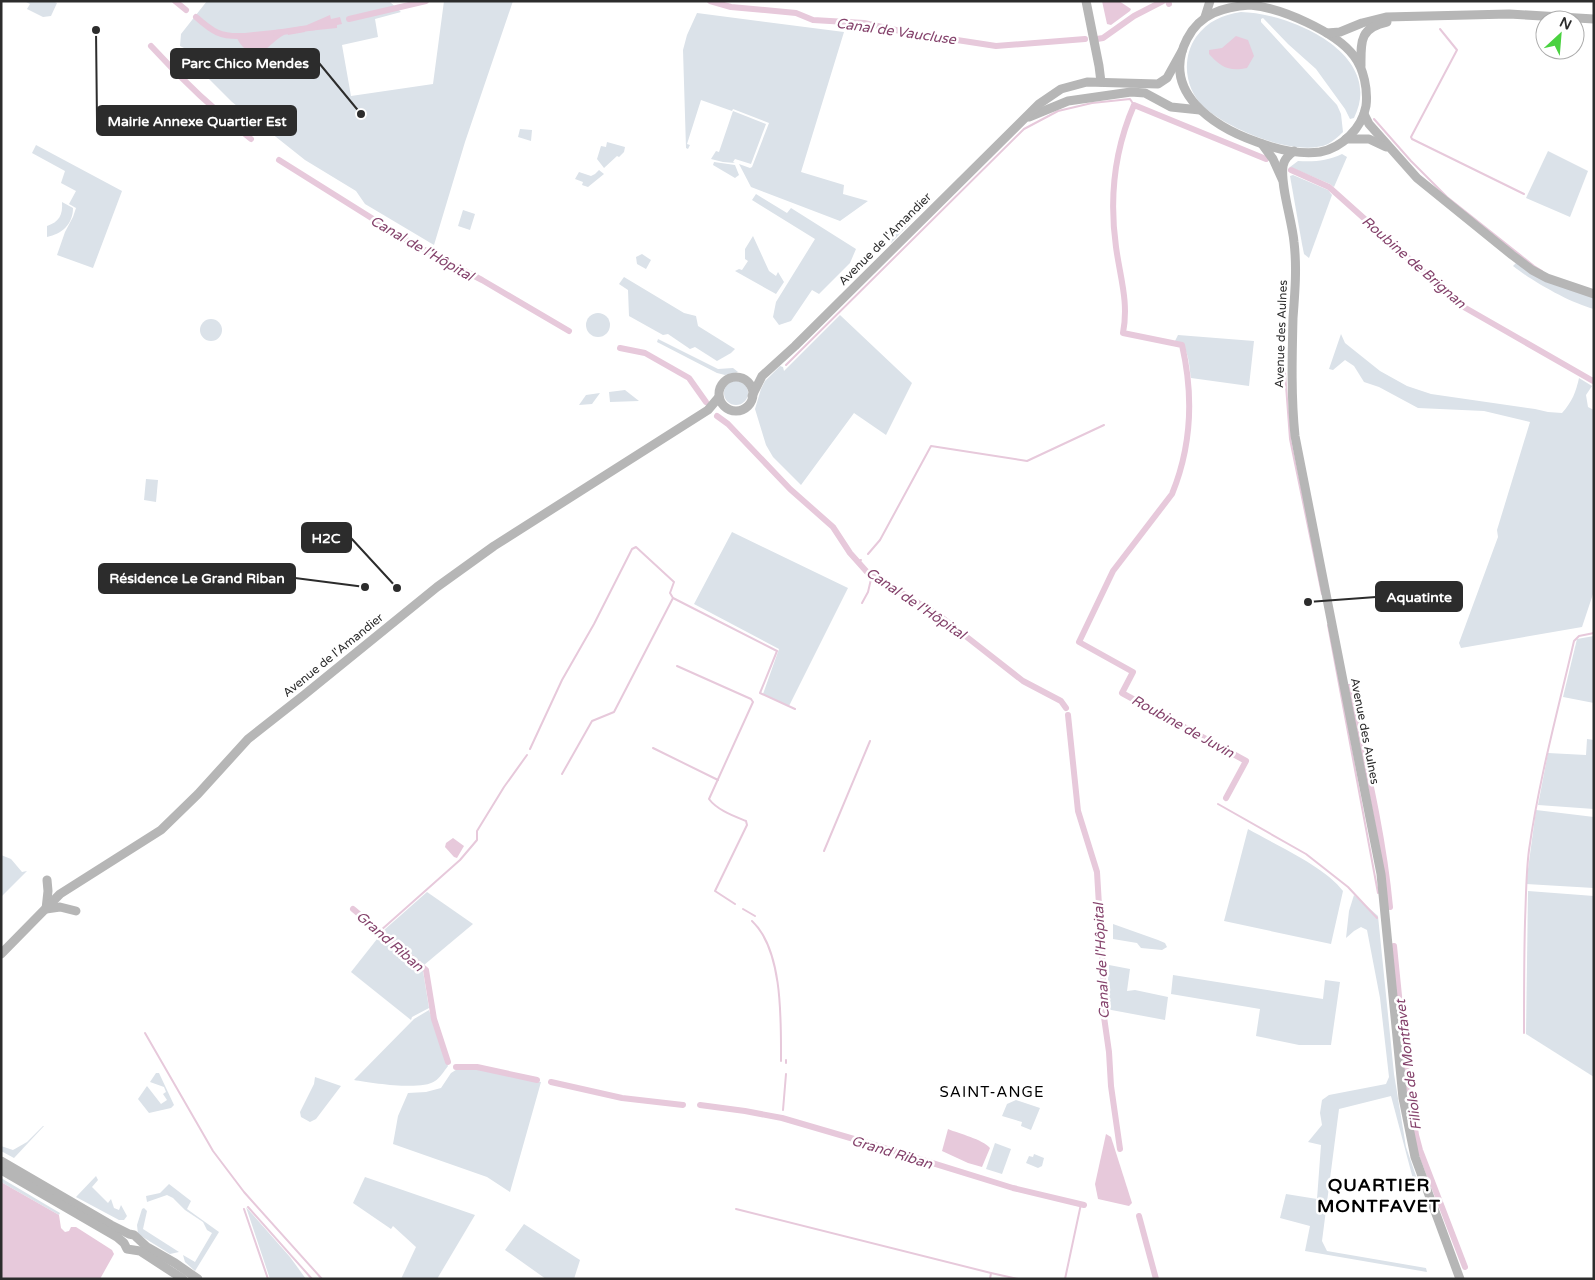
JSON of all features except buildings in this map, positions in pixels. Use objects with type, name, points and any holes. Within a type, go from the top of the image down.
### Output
[{"type":"main road","points":[[1056,105],[1074,94],[1092,90],[1101,82],[1086,1]]},
{"type":"main road","points":[[1206,17],[1210,1]]},
{"type":"main road","points":[[1242,1],[1250,5],[1284,13],[1325,32],[1350,51],[1361,67]]},
{"type":"main road","points":[[1250,5],[1222,9],[1206,17],[1190,34],[1182,51],[1180,68],[1182,81],[1188,95],[1208,117],[1229,130],[1262,144],[1294,151],[1319,152],[1334,147],[1346,139],[1358,124],[1364,114],[1366,96],[1360,50],[1362,40],[1369,29],[1389,21],[1500,18],[1535,20]]},
{"type":"main road","points":[[1325,32],[1340,32],[1362,23],[1386,17],[1500,14],[1594,19]]},
{"type":"main road","name":"Avenue de l'Amandier","points":[[752,396],[762,376],[795,346],[1039,104],[1061,89],[1087,82],[1158,84],[1167,78],[1182,51]]},
{"type":"main road","name":"Avenue de l'Amandier","points":[[1024,119],[1056,105],[1082,98],[1139,92],[1153,96],[1171,107],[1200,110]]},
{"type":"main road","points":[[1364,114],[1369,124],[1393,152],[1428,188],[1532,270],[1562,284],[1594,294]]},
{"type":"main road","points":[[1346,139],[1369,139],[1380,143],[1393,152]]},
{"type":"main road","name":"Avenue des Aulnes","points":[[1262,144],[1273,159],[1284,183],[1292,219],[1296,262],[1292,365],[1292,410],[1295,436],[1381,874],[1403,1098],[1408,1129],[1415,1157],[1460,1279]]},
{"type":"main road","name":"Avenue des Aulnes","points":[[1284,183],[1285,161],[1294,151]]},
{"type":"main road","points":[[742,378],[750,385],[752,396],[748,406],[735,411],[727,409],[720,402],[719,397],[719,389],[725,380],[736,377],[762,376]]},
{"type":"main road","name":"Avenue de l'Amandier","points":[[1,954],[60,894],[161,830],[198,794],[248,739],[437,587],[494,546],[708,410],[719,397]]},
{"type":"main road","name":"Avenue de l'Amandier","points":[[708,410],[727,409]]},
{"type":"main road","points":[[47,880],[46,909],[60,906],[76,911]]},
{"type":"main road","points":[[1,1161],[129,1234],[134,1235],[138,1240],[198,1279]]},
{"type":"main road","points":[[1,1170],[117,1237],[128,1249],[135,1249],[153,1258],[183,1279]]},
{"type":"main road","points":[[124,1243],[125,1238],[129,1234]]},
{"type":"main road","points":[[135,1249],[138,1246],[138,1240]]},
{"type":"shaded area","points":[[24,1],[53,1],[57,3],[51,16],[43,17],[27,9],[30,4]]},
{"type":"shaded area","points":[[207,1],[389,1],[401,12],[375,19],[378,37],[342,45],[351,96],[433,84],[444,1],[513,1],[465,142],[434,245],[365,204],[356,191],[305,160],[232,102],[202,72],[190,51],[180,46],[181,34]]},
{"type":"shaded area","points":[[1102,1],[1119,1],[1131,9],[1111,25],[1107,24]]},
{"type":"shaded area","points":[[1241,12],[1261,14],[1307,29],[1328,41],[1345,57],[1357,75],[1360,95],[1354,118],[1350,119],[1316,69],[1263,18],[1261,19],[1261,22],[1337,105],[1341,114],[1343,132],[1330,143],[1314,147],[1298,147],[1263,139],[1229,124],[1204,107],[1198,100],[1189,83],[1187,74],[1188,55],[1191,46],[1205,27],[1222,17]]},
{"type":"shaded area","points":[[697,13],[844,32],[801,172],[844,185],[843,194],[868,201],[840,221],[751,187],[739,164],[752,167],[769,123],[733,109],[732,111],[701,100],[687,144],[690,145],[688,149],[686,148],[683,50],[687,35]]},
{"type":"shaded area","points":[[330,15],[331,19],[340,17],[342,24],[337,25],[337,28],[308,31],[307,25]]},
{"type":"shaded area","points":[[303,26],[305,32],[288,35],[287,29]]},
{"type":"shaded area","points":[[283,29],[284,35],[263,51],[258,52],[247,50],[240,43],[236,34]]},
{"type":"shaded area","points":[[1236,36],[1248,40],[1254,56],[1247,68],[1230,69],[1217,62],[1209,54],[1209,50],[1222,48]]},
{"type":"shaded area","points":[[182,51],[201,77],[198,79],[184,63]]},
{"type":"shaded area","points":[[733,111],[766,124],[751,164],[735,159],[733,162],[735,163],[711,159],[716,151],[719,152]]},
{"type":"shaded area","points":[[520,129],[532,130],[531,141],[518,137]]},
{"type":"shaded area","points":[[607,142],[625,147],[624,152],[619,157],[617,156],[604,168],[597,159],[601,146],[606,147]]},
{"type":"shaded area","points":[[36,145],[122,191],[93,268],[57,255],[76,208],[69,204],[76,191],[61,183],[65,171],[32,153]]},
{"type":"shaded area","points":[[1548,151],[1588,171],[1570,217],[1526,198]]},
{"type":"shaded area","points":[[1342,154],[1347,157],[1334,187],[1290,167],[1298,161],[1320,160]]},
{"type":"shaded area","points":[[714,162],[735,165],[739,175],[735,178],[713,165]]},
{"type":"shaded area","points":[[599,170],[604,174],[588,187],[582,185],[583,182],[575,179],[579,172],[591,176]]},
{"type":"shaded area","points":[[1293,175],[1328,190],[1332,195],[1309,258],[1304,254],[1302,244],[1290,176]]},
{"type":"shaded area","points":[[756,194],[787,213],[791,208],[856,249],[850,263],[819,294],[812,290],[791,321],[779,325],[773,317],[776,302],[815,239],[752,200]]},
{"type":"shaded area","points":[[62,202],[73,208],[71,219],[62,231],[47,237],[47,226],[55,222],[59,217],[62,211]]},
{"type":"shaded area","points":[[463,210],[475,214],[470,230],[458,226]]},
{"type":"shaded area","points":[[910,223],[891,243],[890,233],[897,224]]},
{"type":"shaded area","points":[[753,236],[769,271],[776,276],[778,272],[784,282],[776,294],[735,271],[742,270],[748,261],[745,259],[745,249]]},
{"type":"shaded area","points":[[642,254],[651,260],[646,269],[637,264],[636,257]]},
{"type":"shaded area","points":[[1516,263],[1594,297],[1594,309],[1574,302],[1541,285],[1513,266]]},
{"type":"shaded area","points":[[624,277],[684,313],[696,316],[698,326],[735,349],[717,361],[695,347],[690,349],[668,334],[663,335],[629,316],[628,290],[619,284]]},
{"type":"shaded area","points":[[598,313],[606,317],[610,325],[606,333],[598,337],[590,333],[586,325],[590,317]]},
{"type":"shaded area","points":[[840,315],[912,383],[886,435],[854,413],[801,485],[773,457],[766,445],[755,409],[765,381],[780,366],[783,367],[784,371]]},
{"type":"shaded area","points":[[211,319],[219,322],[222,330],[219,338],[211,341],[203,338],[200,330],[203,322]]},
{"type":"shaded area","points":[[1341,334],[1345,343],[1380,371],[1407,386],[1431,394],[1562,413],[1573,397],[1579,378],[1592,386],[1586,395],[1588,407],[1594,410],[1594,591],[1582,627],[1461,648],[1459,643],[1498,537],[1497,530],[1530,422],[1484,411],[1418,408],[1379,387],[1364,382],[1354,366],[1345,360],[1333,370],[1329,369]]},
{"type":"shaded area","points":[[1178,335],[1254,341],[1249,386],[1191,378],[1186,351],[1180,343],[1175,341]]},
{"type":"shaded area","points":[[658,339],[718,369],[733,368],[738,372],[725,375],[717,373],[657,342]]},
{"type":"shaded area","points":[[736,381],[744,385],[748,393],[744,401],[736,405],[728,401],[724,393],[728,385]]},
{"type":"shaded area","points":[[625,390],[639,401],[610,402],[609,392]]},
{"type":"shaded area","points":[[600,393],[592,404],[579,405],[586,395]]},
{"type":"shaded area","points":[[146,479],[158,480],[156,502],[144,500]]},
{"type":"shaded area","points":[[732,532],[848,588],[789,706],[763,694],[779,649],[694,604]]},
{"type":"shaded area","points":[[1594,636],[1594,703],[1563,697],[1577,639]]},
{"type":"shaded area","points":[[1587,739],[1594,740],[1594,809],[1538,805],[1548,753],[1586,755]]},
{"type":"shaded area","points":[[1536,810],[1594,817],[1594,888],[1526,884]]},
{"type":"shaded area","points":[[1248,829],[1325,873],[1343,891],[1331,944],[1224,921]]},
{"type":"shaded area","points":[[453,838],[464,846],[457,858],[445,847],[446,843]]},
{"type":"shaded area","points":[[1,855],[11,859],[22,872],[27,871],[1,897]]},
{"type":"shaded area","points":[[1528,891],[1594,896],[1594,1077],[1526,1034]]},
{"type":"shaded area","points":[[427,892],[473,924],[424,965],[383,931]]},
{"type":"shaded area","points":[[1354,895],[1378,916],[1394,1074],[1406,1147],[1417,1179],[1413,1179],[1391,1096],[1339,1109],[1322,1241],[1327,1251],[1426,1268],[1427,1272],[1305,1251],[1310,1226],[1280,1218],[1286,1194],[1317,1199],[1321,1145],[1308,1142],[1322,1125],[1320,1113],[1322,1100],[1329,1095],[1386,1084],[1389,1077],[1380,998],[1367,930],[1361,927],[1346,938],[1349,911]]},
{"type":"shaded area","points":[[1113,924],[1158,940],[1165,943],[1167,947],[1162,950],[1141,948],[1137,943],[1113,939]]},
{"type":"shaded area","points":[[381,934],[423,971],[429,1008],[412,1017],[411,1020],[351,972]]},
{"type":"shaded area","points":[[1109,965],[1130,969],[1127,991],[1135,990],[1168,997],[1165,1020],[1106,1009]]},
{"type":"shaded area","points":[[1173,975],[1323,999],[1325,980],[1340,982],[1331,1045],[1299,1045],[1256,1036],[1260,1009],[1171,994]]},
{"type":"shaded area","points":[[429,1010],[448,1066],[439,1078],[428,1084],[408,1086],[354,1080],[414,1019]]},
{"type":"shaded area","points":[[459,1068],[473,1068],[541,1082],[510,1192],[487,1177],[393,1144],[398,1116],[408,1093],[426,1092],[441,1088],[451,1073]]},
{"type":"shaded area","points":[[156,1073],[159,1073],[174,1105],[171,1108],[149,1113],[138,1099],[147,1086],[161,1104],[167,1100],[163,1094],[166,1092],[164,1087],[150,1082]]},
{"type":"shaded area","points":[[315,1077],[341,1086],[316,1119],[310,1122],[301,1117],[300,1112],[314,1084]]},
{"type":"shaded area","points":[[1016,1100],[1040,1108],[1031,1130],[1021,1126],[1022,1122],[1002,1116],[1007,1104]]},
{"type":"shaded area","points":[[43,1126],[14,1158],[1,1151],[1,1146],[13,1150],[27,1142]]},
{"type":"shaded area","points":[[948,1129],[976,1139],[990,1148],[982,1167],[942,1151]]},
{"type":"shaded area","points":[[1106,1134],[1111,1137],[1132,1203],[1129,1206],[1098,1199],[1095,1184]]},
{"type":"shaded area","points":[[995,1143],[1011,1149],[1002,1174],[986,1169]]},
{"type":"shaded area","points":[[1034,1154],[1044,1158],[1042,1166],[1038,1168],[1026,1163],[1029,1156],[1033,1157]]},
{"type":"shaded area","points":[[96,1176],[98,1180],[92,1187],[108,1203],[111,1199],[114,1208],[119,1210],[121,1205],[127,1216],[124,1220],[119,1220],[76,1197]]},
{"type":"shaded area","points":[[365,1177],[475,1215],[437,1279],[401,1279],[416,1247],[393,1226],[391,1229],[353,1203]]},
{"type":"shaded area","points":[[1,1178],[60,1213],[59,1215],[1,1182]]},
{"type":"shaded area","points":[[1,1182],[59,1215],[61,1228],[65,1232],[69,1231],[71,1227],[76,1227],[112,1250],[114,1254],[100,1279],[1,1279]]},
{"type":"shaded area","points":[[169,1184],[191,1201],[187,1209],[219,1232],[195,1271],[185,1262],[183,1255],[195,1262],[212,1233],[207,1230],[203,1222],[167,1195],[147,1202],[146,1196],[160,1193]]},
{"type":"shaded area","points":[[246,1207],[290,1257],[306,1279],[270,1279]]},
{"type":"shaded area","points":[[144,1208],[147,1211],[143,1229],[179,1252],[170,1254],[138,1234],[137,1225]]},
{"type":"shaded area","points":[[524,1224],[580,1260],[574,1279],[546,1279],[505,1250]]},
{"type":"waterway","name":"Canal de Vaucluse","points":[[175,1],[186,10]]},
{"type":"waterway","name":"Canal de Vaucluse","points":[[349,19],[426,1]]},
{"type":"waterway","name":"Canal de Vaucluse","points":[[710,1],[731,7],[796,13],[813,20],[864,23],[905,32],[996,46],[1085,39]]},
{"type":"waterway","name":"Canal de Vaucluse","points":[[1097,39],[1103,38],[1134,16],[1163,1]]},
{"type":"waterway","name":"Canal de Vaucluse","points":[[196,17],[217,33],[228,36],[243,36]]},
{"type":"waterway","name":"Canal de Vaucluse","points":[[276,33],[315,27]]},
{"type":"waterway","points":[[1440,29],[1457,50],[1411,137],[1412,139],[1524,194]]},
{"type":"waterway","name":"Canal de l'Hôpital","points":[[151,46],[199,95],[251,139]]},
{"type":"waterway","points":[[786,365],[1024,129],[1058,111],[1092,103],[1130,99],[1134,105]]},
{"type":"waterway","name":"Roubine de Juvin","points":[[1226,798],[1246,761],[1122,693],[1133,672],[1079,642],[1113,571],[1172,494],[1184,457],[1189,421],[1188,383],[1182,345],[1123,333],[1125,311],[1114,228],[1113,192],[1118,157],[1127,122],[1134,105],[1266,159]]},
{"type":"waterway","points":[[1374,119],[1411,161],[1447,197],[1542,271]]},
{"type":"waterway","name":"Canal de l'Hôpital","points":[[279,160],[413,244],[482,280],[569,331]]},
{"type":"waterway","name":"Roubine de Brignan","points":[[1291,170],[1329,187],[1462,306],[1594,380]]},
{"type":"waterway","name":"Canal de l'Hôpital","points":[[620,348],[645,353],[689,378],[706,402]]},
{"type":"waterway","points":[[1285,372],[1290,439],[1322,594]]},
{"type":"waterway","name":"Canal de l'Hôpital","points":[[717,416],[728,424],[790,489],[833,527],[850,553],[867,572],[940,616],[1023,681],[1061,701],[1066,708]]},
{"type":"waterway","points":[[868,554],[880,540],[931,446],[1027,461],[1104,425]]},
{"type":"waterway","points":[[530,749],[562,680],[594,624],[632,549],[636,547],[674,582],[670,593],[673,598],[777,651],[760,693],[795,709]]},
{"type":"waterway","name":"Canal de l'Hôpital","points":[[857,562],[861,560]]},
{"type":"waterway","points":[[862,603],[868,592],[872,575]]},
{"type":"waterway","points":[[562,774],[592,721],[614,712],[673,598]]},
{"type":"waterway","points":[[1328,625],[1378,893]]},
{"type":"waterway","points":[[1524,1033],[1526,886],[1533,823],[1549,745],[1574,641],[1579,636],[1594,633]]},
{"type":"waterway","points":[[677,666],[751,699],[753,702],[709,799],[731,815],[746,821],[747,825],[715,891],[735,904]]},
{"type":"waterway","name":"Filiole de Montfavet","points":[[1349,687],[1378,824],[1390,907]]},
{"type":"waterway","name":"Canal de l'Hôpital","points":[[1068,715],[1078,811],[1097,872],[1103,972],[1103,1010],[1120,1149]]},
{"type":"waterway","points":[[824,851],[870,741]]},
{"type":"waterway","points":[[653,748],[718,780]]},
{"type":"waterway","points":[[380,931],[460,860],[477,840],[477,831],[504,787],[527,755]]},
{"type":"waterway","points":[[1218,804],[1306,854],[1348,887],[1377,918]]},
{"type":"waterway","name":"Grand Riban","points":[[353,909],[426,970],[434,1019],[448,1062]]},
{"type":"waterway","points":[[743,909],[755,916]]},
{"type":"waterway","points":[[752,921],[770,949],[775,967],[780,1006],[781,1061]]},
{"type":"waterway","name":"Filiole de Montfavet","points":[[1394,946],[1407,1075],[1416,1135],[1465,1267]]},
{"type":"waterway","points":[[145,1033],[213,1151],[244,1192],[322,1279]]},
{"type":"waterway","name":"Grand Riban","points":[[456,1067],[477,1067],[537,1080]]},
{"type":"waterway","points":[[783,1110],[786,1074]]},
{"type":"waterway","name":"Grand Riban","points":[[551,1082],[622,1098],[683,1105]]},
{"type":"waterway","name":"Grand Riban","points":[[700,1105],[782,1118],[1013,1188],[1084,1205]]},
{"type":"waterway","points":[[1065,1279],[1081,1204]]},
{"type":"waterway","points":[[248,1207],[312,1279]]},
{"type":"waterway","points":[[244,1209],[268,1279]]},
{"type":"waterway","points":[[736,1209],[991,1273]]},
{"type":"waterway","name":"Canal de l'Hôpital","points":[[1139,1216],[1156,1279]]},
{"type":"waterway","points":[[990,1279],[991,1273],[1018,1279]]},
{"type":"place","name":"Mairie Annexe Quartier Est","points":[[96,30]]},
{"type":"place","name":"Parc Chico Mendes","points":[[361,114]]},
{"type":"place","name":"Résidence Le Grand Riban","points":[[365,587]]},
{"type":"place","name":"H2C","points":[[397,588]]},
{"type":"place","name":"Aquatinte","points":[[1308,602]]},
{"type":"district","name":"SAINT-ANGE","points":[[992,1092]]},
{"type":"district","name":"QUARTIER MONTFAVET","points":[[1379,1195]]}]
